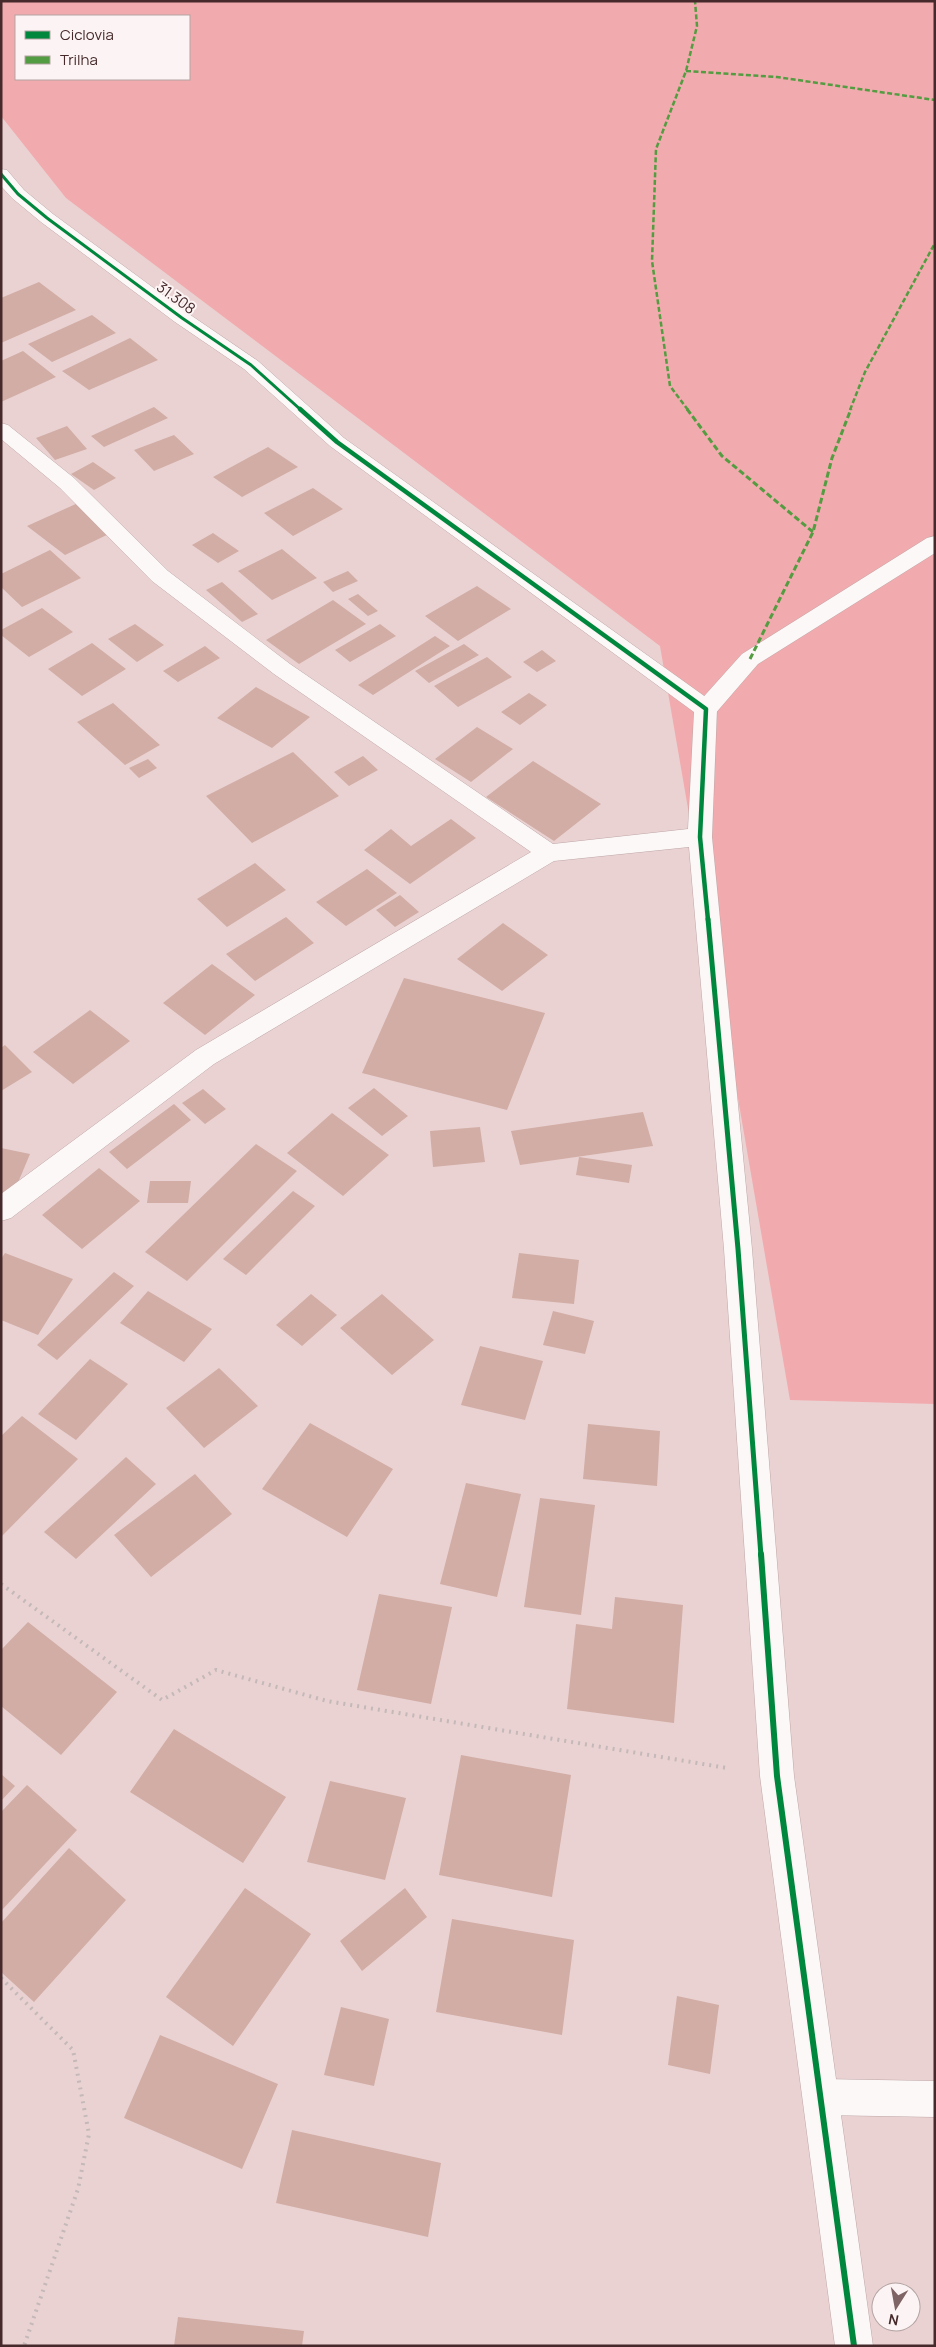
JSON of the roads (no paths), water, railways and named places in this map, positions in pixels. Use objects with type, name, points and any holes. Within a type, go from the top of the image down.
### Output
[{"type":"street","name":"31.308","points":[[1,174],[18,194],[47,218],[182,318],[251,365],[337,442],[706,709]]},
{"type":"street","points":[[1,429],[67,483],[160,576],[282,668],[549,853]]},
{"type":"street","points":[[854,2346],[777,1776],[738,1249],[700,837],[706,709],[750,659],[935,543]]},
{"type":"street","points":[[1,1210],[206,1057],[549,853],[700,837]]},
{"type":"street","points":[[821,2097],[935,2099]]}]
